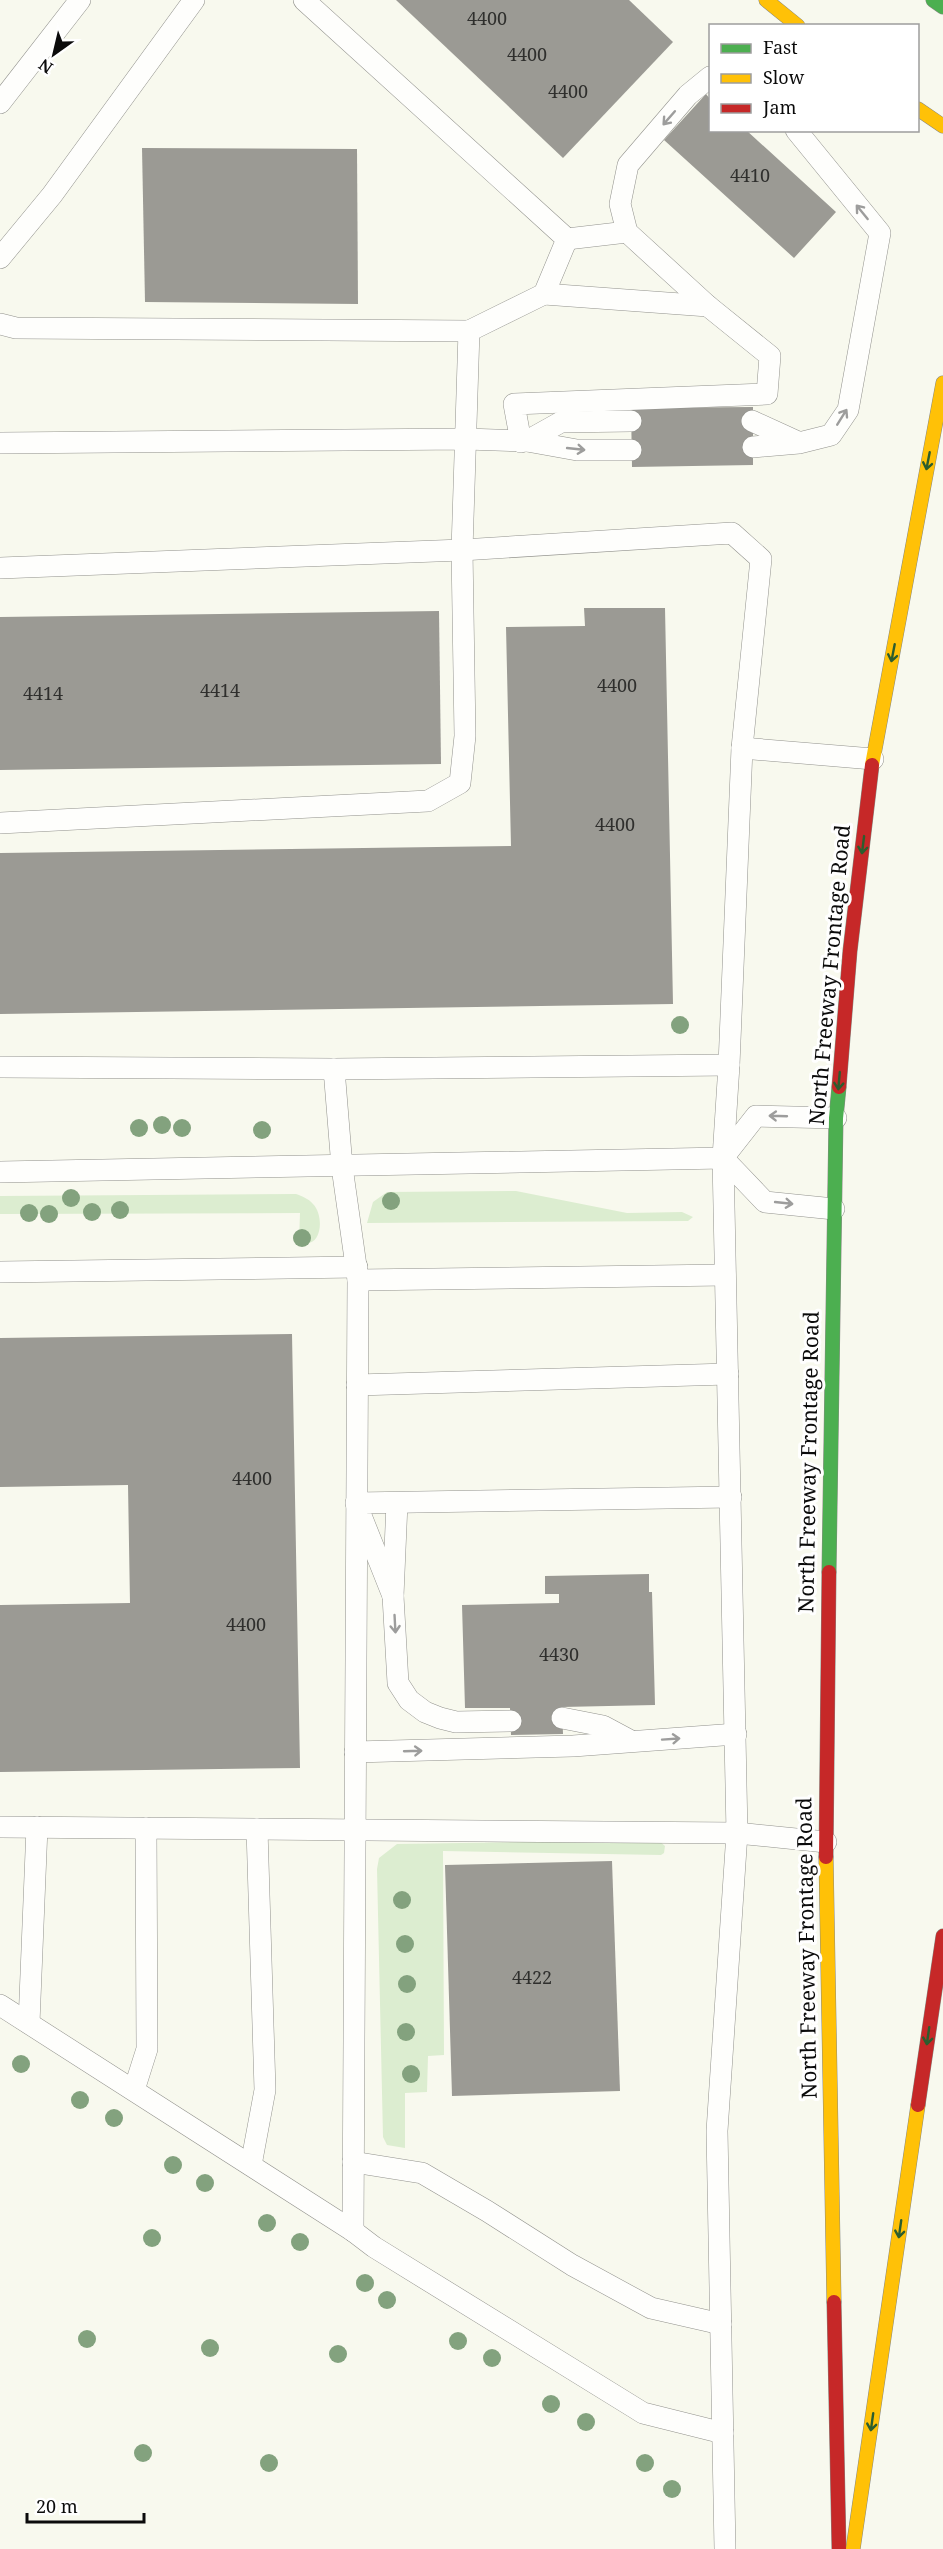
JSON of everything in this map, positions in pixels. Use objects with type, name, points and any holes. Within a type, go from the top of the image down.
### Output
[{"type":"main road","points":[[766,0],[796,24]]},
{"type":"main road","points":[[933,0],[943,6]]},
{"type":"main road","points":[[919,110],[943,126]]},
{"type":"main road","name":"North Freeway Frontage Road","points":[[839,2549],[826,1842],[836,1118],[850,951],[873,759],[943,383]]},
{"type":"main road","points":[[853,2549],[943,1936]]},
{"type":"lane","points":[[0,103],[80,0]]},
{"type":"lane","points":[[0,258],[52,195],[194,0]]},
{"type":"lane","points":[[304,0],[567,239],[627,232]]},
{"type":"lane","points":[[524,441],[514,404],[766,394],[770,356],[708,306],[627,232],[620,204],[628,165],[688,95],[709,79]]},
{"type":"lane","points":[[753,447],[799,443],[831,435],[848,410],[880,234],[798,132]]},
{"type":"lane","points":[[544,294],[567,239]]},
{"type":"lane","points":[[0,324],[16,328],[469,331],[544,294],[708,306]]},
{"type":"lane","points":[[0,823],[428,801],[460,783],[465,736],[462,550],[469,331]]},
{"type":"lane","points":[[524,441],[561,422],[631,421]]},
{"type":"lane","points":[[752,421],[799,443]]},
{"type":"lane","points":[[0,443],[466,439],[524,441],[577,450],[631,450]]},
{"type":"lane","points":[[0,568],[462,550],[732,532],[761,559],[742,748],[723,1158],[737,1833],[717,2131],[725,2549]]},
{"type":"lane","points":[[742,748],[873,759]]},
{"type":"lane","points":[[0,1067],[334,1069],[729,1065]]},
{"type":"lane","points":[[334,1069],[342,1167],[358,1274],[353,2230]]},
{"type":"lane","points":[[723,1158],[756,1116],[836,1118]]},
{"type":"lane","points":[[0,1172],[723,1158],[765,1202],[834,1209]]},
{"type":"lane","points":[[0,1272],[725,1275]]},
{"type":"lane","points":[[357,1385],[728,1374]]},
{"type":"lane","points":[[356,1503],[731,1497]]},
{"type":"lane","points":[[356,1503],[393,1596]]},
{"type":"lane","points":[[397,1503],[393,1596],[398,1683],[410,1700],[425,1712],[456,1722],[511,1721]]},
{"type":"lane","points":[[562,1718],[603,1726],[631,1741]]},
{"type":"lane","points":[[355,1752],[573,1746],[736,1734]]},
{"type":"lane","points":[[0,1827],[737,1833],[826,1842]]},
{"type":"lane","points":[[29,2023],[38,1827]]},
{"type":"lane","points":[[134,2090],[147,2049],[146,1828]]},
{"type":"lane","points":[[251,2165],[265,2090],[257,1829]]},
{"type":"lane","points":[[0,2005],[353,2230],[374,2247],[643,2413],[723,2433]]},
{"type":"lane","points":[[353,2162],[422,2174],[487,2211],[572,2265],[651,2308],[721,2324]]},
{"type":"green space","points":[[516,1191],[627,1213],[682,1212],[693,1217],[688,1221],[367,1223],[373,1202],[387,1192]]},
{"type":"green space","points":[[296,1194],[311,1202],[317,1209],[320,1224],[317,1237],[313,1242],[299,1242],[300,1213],[0,1214],[0,1196]]},
{"type":"green space","points":[[658,1840],[665,1846],[664,1853],[661,1855],[443,1851],[444,2055],[428,2056],[427,2092],[405,2093],[405,2148],[387,2145],[383,2137],[377,1869],[379,1858],[397,1844]]},
{"type":"building","points":[[396,0],[629,0],[673,42],[563,158]]},
{"type":"building","points":[[706,94],[709,98],[709,132],[748,132],[836,212],[794,258],[664,140]]},
{"type":"building","points":[[142,148],[357,149],[358,304],[145,302]]},
{"type":"building","points":[[753,407],[753,465],[632,467],[631,408]]},
{"type":"building","points":[[584,608],[665,608],[673,1004],[0,1014],[0,853],[511,846],[506,627],[585,626]]},
{"type":"building","points":[[439,611],[441,764],[0,770],[0,617]]},
{"type":"building","points":[[292,1334],[300,1768],[0,1772],[0,1605],[130,1603],[128,1485],[0,1487],[0,1338]]},
{"type":"building","points":[[649,1574],[649,1592],[652,1592],[655,1705],[562,1707],[563,1734],[511,1735],[510,1708],[465,1708],[462,1605],[559,1603],[559,1594],[545,1594],[545,1576]]},
{"type":"building","points":[[612,1861],[620,2091],[452,2096],[445,1865]]},
{"type":"traffic: fast","points":[[933,0],[943,7]]},
{"type":"traffic: fast","points":[[829,1572],[836,1118],[839,1087]]},
{"type":"traffic: slow","points":[[766,0],[796,24]]},
{"type":"traffic: slow","points":[[919,110],[943,126]]},
{"type":"traffic: slow","points":[[872,765],[943,383]]},
{"type":"traffic: slow","points":[[826,1857],[834,2302]]},
{"type":"traffic: slow","points":[[853,2549],[918,2105]]},
{"type":"traffic: jam","points":[[839,1087],[850,951],[872,765]]},
{"type":"traffic: jam","points":[[826,1857],[829,1572]]},
{"type":"traffic: jam","points":[[918,2105],[943,1936]]},
{"type":"traffic: jam","points":[[834,2302],[839,2549]]}]
